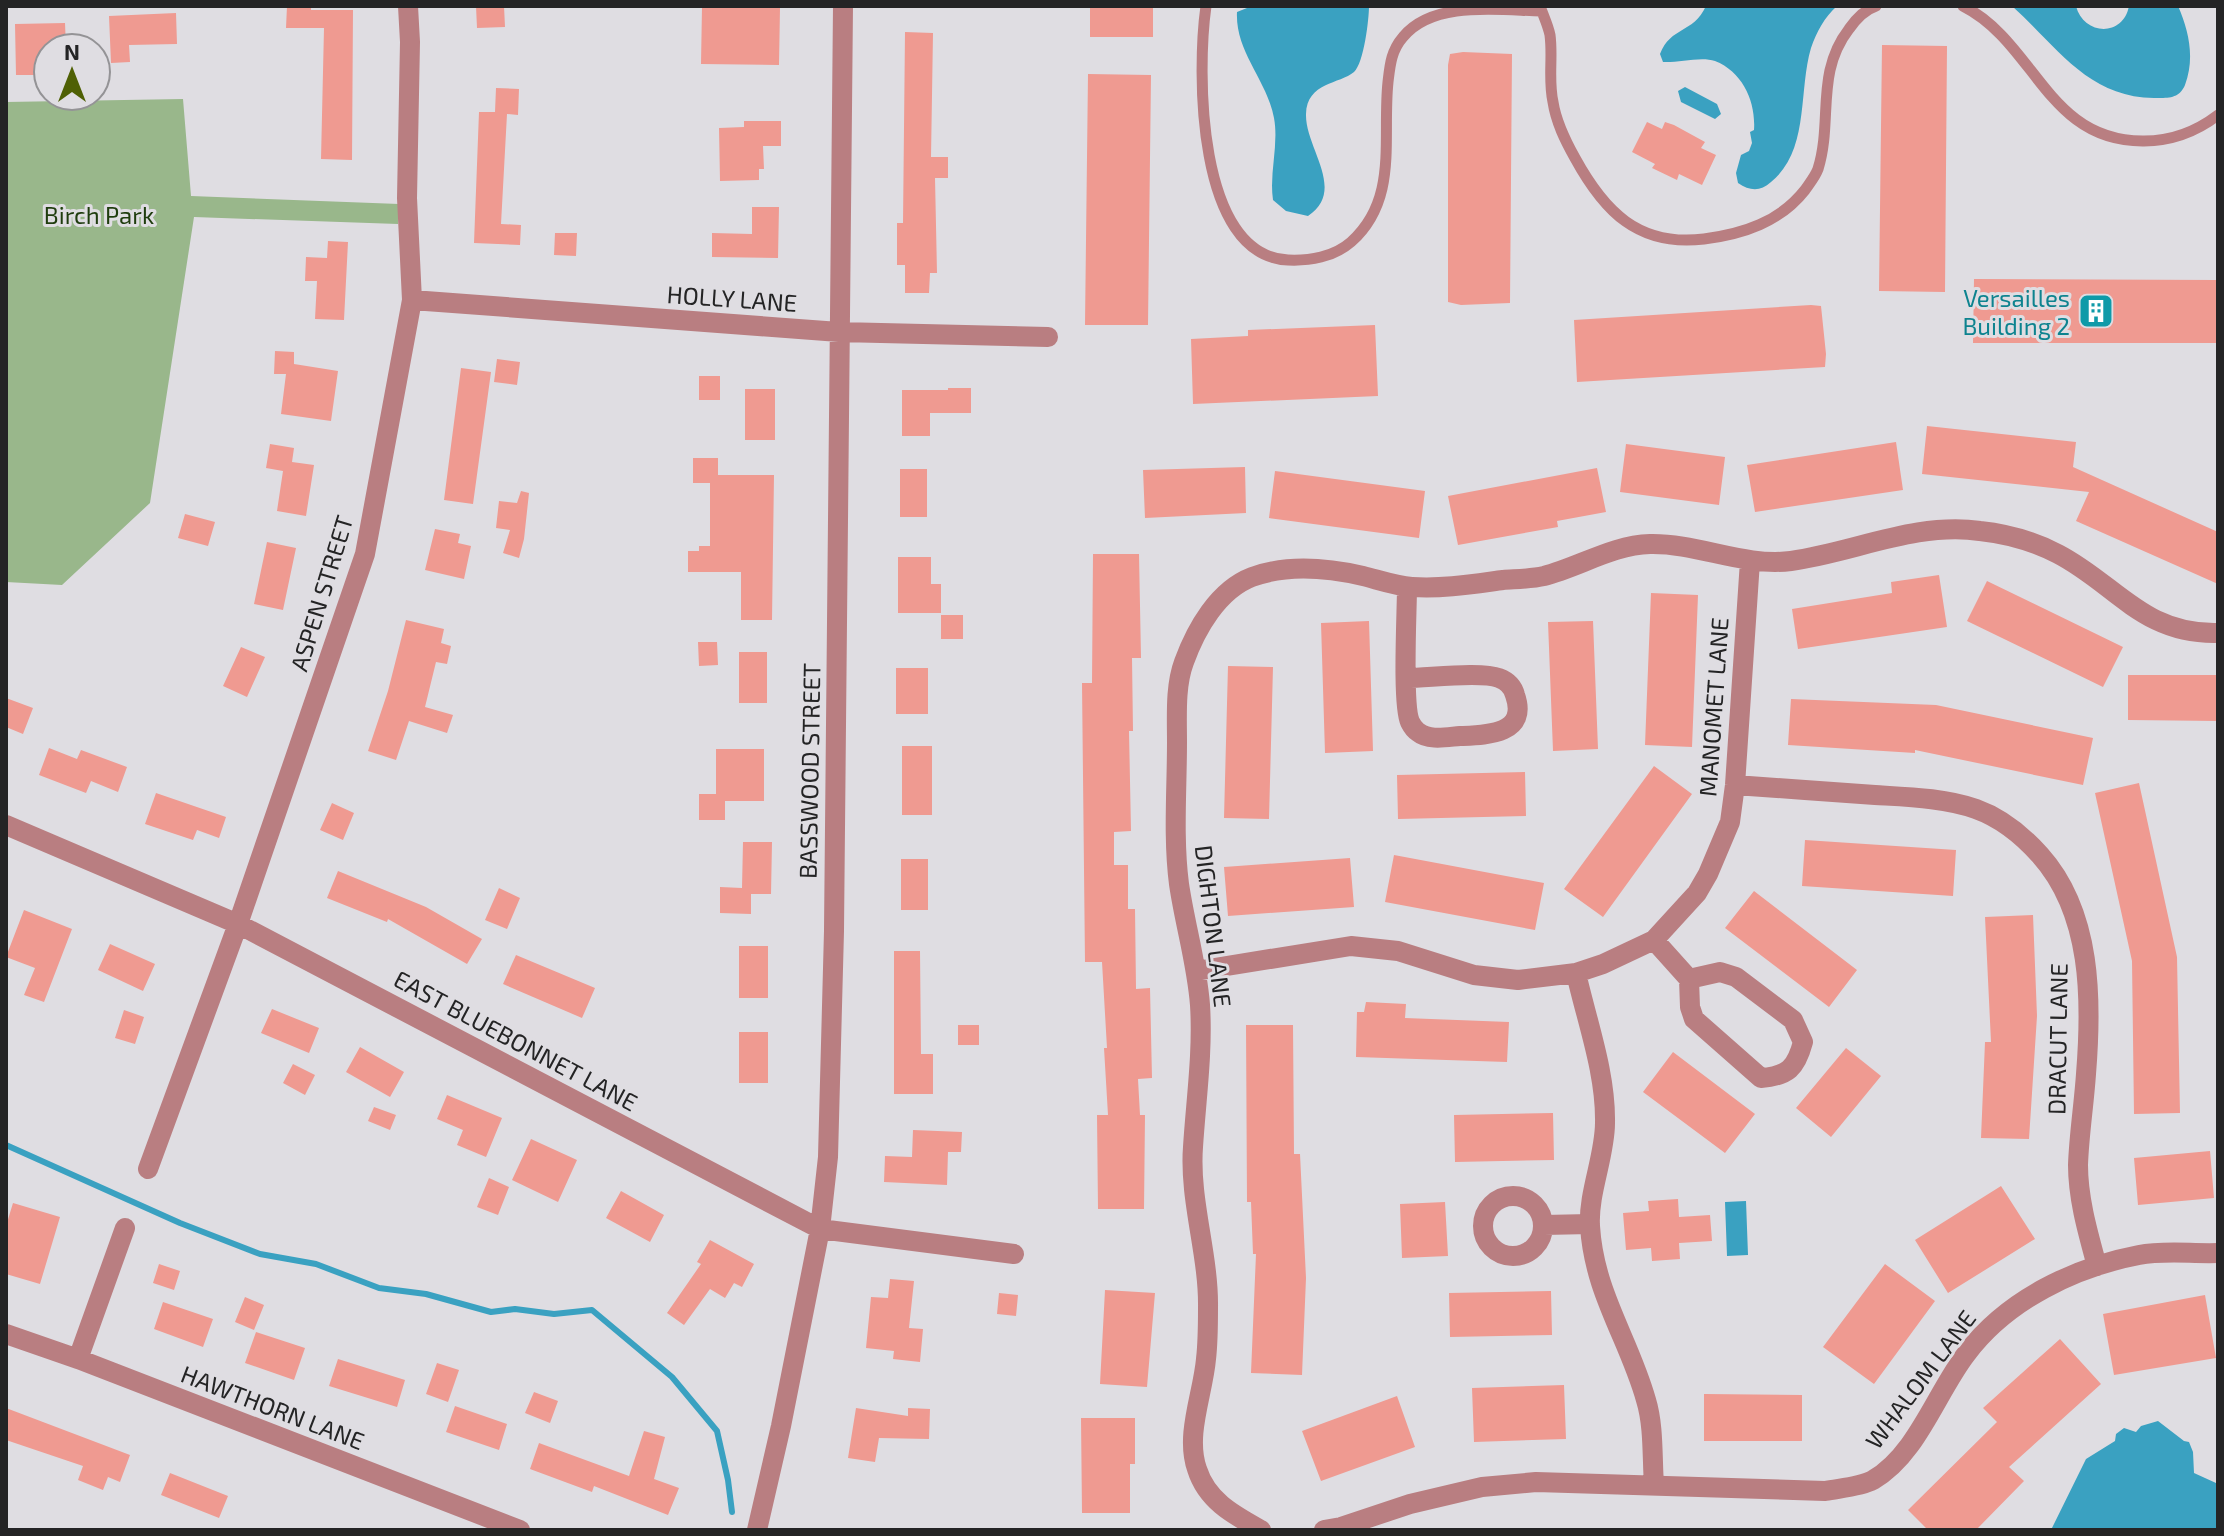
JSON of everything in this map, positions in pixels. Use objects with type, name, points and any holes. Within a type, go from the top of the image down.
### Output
[{"type":"street","name":"ASPEN STREET","points":[[148,1169],[238,924],[365,554],[412,300],[407,198],[408,6]]},
{"type":"street","name":"BASSWOOD STREET","points":[[757,1530],[820,1229],[828,1157],[834,931],[843,6]]},
{"type":"street","name":"HOLLY LANE","points":[[412,300],[839,332],[1048,337]]},
{"type":"street","name":"DIGHTON LANE","points":[[1261,1530],[1232,1514],[1211,1497],[1195,1467],[1194,1433],[1206,1362],[1209,1302],[1192,1155],[1200,1009],[1176,853],[1178,696],[1181,668],[1206,616],[1247,579],[1276,571],[1326,570],[1407,587],[1449,586],[1543,576],[1644,544],[1692,548],[1750,561],[1782,562],[1820,556],[1890,536],[1969,529],[2013,535],[2060,555],[2120,600],[2158,622],[2201,633],[2218,633]]},
{"type":"street","name":"MANOMET LANE","points":[[1196,971],[1351,946],[1398,951],[1496,979],[1518,980],[1576,973],[1654,940],[1678,916],[1708,874],[1730,822],[1750,561]]},
{"type":"street","points":[[1407,587],[1407,678],[1409,721],[1418,733],[1434,738],[1497,734],[1511,725],[1518,712],[1513,687],[1499,678],[1407,678]]},
{"type":"street","name":"DRACUT LANE","points":[[1735,785],[1913,797],[1976,809],[2014,831],[2048,864],[2070,903],[2084,952],[2088,1000],[2087,1070],[2078,1166],[2097,1266]]},
{"type":"street","name":"EAST BLUEBONNET LANE","points":[[6,825],[238,924],[820,1229],[1014,1254]]},
{"type":"street","points":[[1654,940],[1689,979],[1690,1007],[1694,1019],[1761,1078],[1779,1076],[1797,1062],[1803,1042],[1793,1020],[1736,977],[1720,972],[1689,979]]},
{"type":"street","points":[[1324,1530],[1410,1504],[1482,1487],[1536,1482],[1654,1485],[1648,1404],[1635,1364],[1599,1281],[1590,1224],[1605,1126],[1604,1084],[1576,973]]},
{"type":"street","points":[[1544,1225],[1590,1224]]},
{"type":"street","points":[[78,1359],[125,1228]]},
{"type":"street","name":"WHALOM LANE","points":[[1654,1485],[1825,1491],[1872,1480],[1896,1461],[1925,1422],[1966,1353],[1997,1320],[2035,1293],[2097,1266],[2141,1255],[2218,1253]]},
{"type":"street","name":"HAWTHORN LANE","points":[[6,1334],[520,1530]]},
{"type":"lane","points":[[1206,6],[1202,56],[1204,128],[1226,217],[1258,252],[1280,260],[1305,261],[1349,244],[1370,220],[1382,196],[1387,164],[1387,97],[1391,56],[1403,36],[1422,20],[1481,9],[1540,8],[1550,35],[1552,99],[1557,122],[1587,179],[1619,219],[1663,239],[1696,240],[1755,228],[1779,215],[1817,173],[1828,70],[1836,47],[1867,9],[1876,6]]},
{"type":"lane","points":[[1963,6],[1984,20],[2073,119],[2098,134],[2108,138],[2160,141],[2189,132],[2218,115]]},
{"type":"green space","name":"Birch Park","points":[[183,99],[191,196],[399,204],[398,224],[194,217],[150,503],[62,585],[6,582],[6,102],[32,102],[32,112],[112,112],[112,100]]},
{"type":"water","points":[[1252,6],[1369,6],[1358,67],[1348,76],[1318,90],[1308,104],[1307,127],[1321,168],[1324,194],[1319,206],[1308,216],[1286,211],[1273,200],[1274,118],[1238,26],[1237,12]]},
{"type":"water","points":[[1706,6],[1837,6],[1821,25],[1811,48],[1801,120],[1792,154],[1771,182],[1759,189],[1738,183],[1736,173],[1741,155],[1749,151],[1752,143],[1750,132],[1754,130],[1753,109],[1740,80],[1715,61],[1663,62],[1660,54],[1670,39],[1695,21]]},
{"type":"water","points":[[2012,6],[2076,6],[2086,23],[2103,29],[2119,24],[2129,6],[2178,6],[2189,45],[2190,65],[2183,90],[2172,97],[2154,98],[2110,89],[2075,67]]},
{"type":"water","points":[[1685,87],[1717,104],[1721,114],[1715,119],[1681,102],[1678,91]]},
{"type":"water","points":[[1746,1201],[1748,1255],[1727,1256],[1725,1202]]},
{"type":"water","points":[[2158,1421],[2189,1442],[2194,1473],[2216,1483],[2216,1530],[2051,1530],[2086,1459],[2115,1441],[2116,1434],[2124,1428],[2136,1432],[2141,1426]]},
{"type":"building","points":[[287,6],[311,6],[311,10],[353,10],[352,160],[321,159],[324,28],[286,28]]},
{"type":"building","points":[[476,6],[504,6],[505,27],[477,28]]},
{"type":"building","points":[[1090,6],[1153,6],[1153,37],[1090,37]]},
{"type":"building","points":[[702,7],[780,8],[779,65],[701,64]]},
{"type":"building","points":[[176,13],[177,44],[129,45],[130,62],[112,63],[109,16]]},
{"type":"building","points":[[65,23],[65,32],[32,32],[32,75],[16,75],[15,24]]},
{"type":"building","points":[[905,32],[933,33],[931,157],[948,157],[948,178],[935,178],[937,273],[930,273],[929,293],[905,293],[905,265],[897,265],[897,223],[903,223]]},
{"type":"building","points":[[1882,45],[1947,46],[1945,292],[1879,291]]},
{"type":"building","points":[[1450,54],[1512,54],[1510,303],[1461,305],[1448,302],[1448,65]]},
{"type":"building","points":[[1088,74],[1151,75],[1148,325],[1085,325]]},
{"type":"building","points":[[496,88],[519,89],[518,115],[507,114],[501,224],[521,225],[520,245],[474,243],[479,112],[495,112]]},
{"type":"building","points":[[744,121],[781,121],[781,146],[763,146],[764,169],[759,169],[759,180],[720,181],[719,128],[744,127]]},
{"type":"building","points":[[1647,122],[1662,129],[1665,122],[1674,125],[1705,142],[1701,148],[1716,155],[1702,185],[1679,174],[1677,180],[1652,168],[1655,164],[1632,152]]},
{"type":"building","points":[[752,207],[779,207],[778,258],[712,257],[712,233],[752,234]]},
{"type":"building","points":[[555,233],[577,233],[576,256],[554,255]]},
{"type":"building","points":[[328,241],[348,242],[344,320],[315,319],[317,281],[305,281],[306,257],[327,258]]},
{"type":"building","name":"Versailles Building 2","points":[[1974,279],[2218,280],[2218,343],[1973,343]]},
{"type":"building","points":[[1821,306],[1825,367],[1577,382],[1574,320]]},
{"type":"building","points":[[1375,325],[1378,396],[1193,404],[1191,339],[1248,336],[1248,330]]},
{"type":"building","points":[[275,351],[294,352],[294,364],[338,371],[331,421],[281,414],[286,374],[274,374]]},
{"type":"building","points":[[497,359],[520,362],[517,385],[494,382]]},
{"type":"building","points":[[461,368],[491,372],[473,504],[444,500]]},
{"type":"building","points":[[699,376],[720,376],[720,400],[699,400]]},
{"type":"building","points":[[971,388],[971,413],[930,413],[930,436],[902,436],[902,390]]},
{"type":"building","points":[[745,389],[775,389],[775,440],[745,440]]},
{"type":"building","points":[[1927,426],[2076,442],[2073,467],[2218,532],[2218,584],[2076,521],[2089,492],[1922,474]]},
{"type":"building","points":[[1896,442],[1903,490],[1755,512],[1747,465]]},
{"type":"building","points":[[270,444],[294,448],[292,462],[314,465],[306,516],[277,511],[283,471],[266,468]]},
{"type":"building","points":[[1626,444],[1725,457],[1719,505],[1620,492]]},
{"type":"building","points":[[693,458],[718,458],[718,475],[774,475],[772,620],[741,620],[741,572],[688,572],[688,551],[699,551],[699,546],[710,546],[710,483],[693,483]]},
{"type":"building","points":[[1245,467],[1246,513],[1145,518],[1143,470]]},
{"type":"building","points":[[1597,468],[1606,512],[1557,521],[1558,527],[1458,545],[1448,496]]},
{"type":"building","points":[[900,469],[927,469],[927,517],[900,517]]},
{"type":"building","points":[[1275,471],[1425,491],[1419,538],[1269,518]]},
{"type":"building","points":[[521,491],[529,493],[519,558],[503,553],[510,530],[496,528],[499,501],[517,503]]},
{"type":"building","points":[[185,514],[215,522],[208,546],[178,538]]},
{"type":"building","points":[[435,529],[460,534],[458,543],[471,546],[464,579],[425,570]]},
{"type":"building","points":[[267,542],[296,548],[283,610],[254,604]]},
{"type":"building","points":[[1093,554],[1139,554],[1141,658],[1132,658],[1133,731],[1129,731],[1131,831],[1114,832],[1114,865],[1128,865],[1128,909],[1135,909],[1136,989],[1150,988],[1152,1078],[1138,1079],[1140,1115],[1145,1115],[1144,1209],[1098,1209],[1097,1115],[1108,1115],[1104,1048],[1107,1048],[1102,962],[1085,962],[1082,683],[1092,683]]},
{"type":"building","points":[[898,557],[931,557],[931,584],[941,584],[941,613],[898,613]]},
{"type":"building","points":[[1939,575],[1947,627],[1798,649],[1792,609],[1892,593],[1891,582]]},
{"type":"building","points":[[1987,581],[2123,647],[2103,687],[1967,621]]},
{"type":"building","points":[[1651,593],[1698,595],[1692,747],[1645,745]]},
{"type":"building","points":[[941,615],[963,615],[963,639],[941,639]]},
{"type":"building","points":[[406,620],[444,629],[441,643],[451,646],[447,664],[436,662],[425,707],[453,715],[447,733],[409,721],[396,760],[368,751],[388,691]]},
{"type":"building","points":[[1369,621],[1373,751],[1325,753],[1321,623]]},
{"type":"building","points":[[1593,621],[1598,749],[1553,751],[1548,622]]},
{"type":"building","points":[[698,642],[717,642],[718,665],[699,666]]},
{"type":"building","points":[[241,647],[265,657],[247,697],[223,686]]},
{"type":"building","points":[[739,652],[767,652],[767,703],[739,703]]},
{"type":"building","points":[[1228,666],[1273,667],[1269,819],[1224,818]]},
{"type":"building","points":[[896,668],[928,668],[928,714],[896,714]]},
{"type":"building","points":[[2128,675],[2218,675],[2218,721],[2128,720]]},
{"type":"building","points":[[6,698],[33,708],[23,734],[6,727]]},
{"type":"building","points":[[1791,699],[1936,705],[2093,738],[2083,785],[1915,750],[1915,753],[1788,745]]},
{"type":"building","points":[[902,746],[932,746],[932,815],[902,815]]},
{"type":"building","points":[[49,748],[77,759],[81,750],[127,767],[118,792],[91,781],[86,793],[39,775]]},
{"type":"building","points":[[716,749],[764,749],[764,801],[725,801],[725,820],[699,820],[699,794],[716,794]]},
{"type":"building","points":[[1654,766],[1692,794],[1603,917],[1564,889]]},
{"type":"building","points":[[1525,772],[1526,816],[1398,819],[1397,775]]},
{"type":"building","points":[[2139,783],[2177,957],[2180,1113],[2134,1114],[2132,961],[2095,793]]},
{"type":"building","points":[[156,793],[226,817],[219,838],[197,830],[193,840],[145,824]]},
{"type":"building","points":[[332,803],[354,813],[343,840],[320,830]]},
{"type":"building","points":[[1805,840],[1956,850],[1953,896],[1802,886]]},
{"type":"building","points":[[743,842],[772,842],[771,894],[751,894],[751,914],[720,913],[720,887],[742,888]]},
{"type":"building","points":[[1394,855],[1544,883],[1535,930],[1385,902]]},
{"type":"building","points":[[1350,858],[1354,907],[1228,916],[1224,867]]},
{"type":"building","points":[[901,859],[928,859],[928,910],[901,910]]},
{"type":"building","points":[[338,871],[426,907],[482,939],[467,964],[388,919],[387,922],[327,898]]},
{"type":"building","points":[[499,888],[520,898],[507,929],[485,920]]},
{"type":"building","points":[[1754,891],[1857,970],[1829,1007],[1725,928]]},
{"type":"building","points":[[24,910],[72,929],[44,1002],[24,995],[35,968],[6,957]]},
{"type":"building","points":[[2033,915],[2037,1016],[2029,1139],[1981,1138],[1985,1042],[1991,1042],[1985,917]]},
{"type":"building","points":[[110,944],[155,964],[143,991],[98,970]]},
{"type":"building","points":[[739,946],[768,946],[768,998],[739,998]]},
{"type":"building","points":[[894,951],[920,951],[921,1054],[933,1054],[933,1094],[894,1094]]},
{"type":"building","points":[[516,955],[595,988],[582,1018],[503,984]]},
{"type":"building","points":[[1366,1002],[1406,1004],[1405,1018],[1509,1022],[1507,1062],[1356,1057],[1357,1012],[1364,1012]]},
{"type":"building","points":[[272,1009],[319,1028],[309,1053],[261,1033]]},
{"type":"building","points":[[124,1010],[144,1017],[135,1044],[115,1038]]},
{"type":"building","points":[[958,1025],[979,1025],[979,1045],[958,1045]]},
{"type":"building","points":[[1246,1025],[1293,1025],[1294,1154],[1300,1154],[1306,1278],[1302,1375],[1251,1373],[1256,1254],[1253,1254],[1251,1202],[1247,1202]]},
{"type":"building","points":[[739,1032],[768,1032],[768,1083],[739,1083]]},
{"type":"building","points":[[360,1047],[404,1072],[390,1097],[346,1072]]},
{"type":"building","points":[[1846,1048],[1881,1076],[1831,1137],[1796,1108]]},
{"type":"building","points":[[1673,1052],[1755,1114],[1725,1153],[1643,1092]]},
{"type":"building","points":[[293,1064],[315,1075],[305,1095],[283,1083]]},
{"type":"building","points":[[447,1095],[502,1118],[486,1157],[457,1145],[463,1130],[437,1119]]},
{"type":"building","points":[[374,1107],[396,1115],[390,1130],[368,1121]]},
{"type":"building","points":[[1553,1113],[1554,1160],[1455,1162],[1454,1115]]},
{"type":"building","points":[[913,1130],[962,1132],[961,1152],[948,1152],[947,1185],[884,1182],[885,1156],[912,1157]]},
{"type":"building","points":[[531,1139],[577,1160],[558,1202],[512,1180]]},
{"type":"building","points":[[2210,1151],[2214,1198],[2138,1205],[2134,1158]]},
{"type":"building","points":[[489,1178],[509,1187],[498,1215],[477,1207]]},
{"type":"building","points":[[2001,1186],[2035,1239],[1948,1293],[1915,1240]]},
{"type":"building","points":[[621,1191],[664,1215],[650,1242],[606,1218]]},
{"type":"building","points":[[1678,1199],[1679,1217],[1710,1215],[1712,1241],[1679,1243],[1680,1259],[1652,1261],[1651,1248],[1626,1250],[1623,1213],[1649,1211],[1648,1201]]},
{"type":"building","points":[[1445,1202],[1448,1256],[1402,1258],[1400,1204]]},
{"type":"building","points":[[13,1203],[60,1217],[40,1284],[6,1274],[6,1226]]},
{"type":"building","points":[[710,1240],[754,1264],[742,1287],[734,1283],[725,1298],[710,1289],[684,1325],[667,1313],[701,1264],[697,1262]]},
{"type":"building","points":[[159,1264],[180,1271],[174,1290],[153,1283]]},
{"type":"building","points":[[1885,1264],[1935,1301],[1874,1384],[1823,1347]]},
{"type":"building","points":[[890,1279],[914,1281],[909,1328],[923,1329],[920,1362],[893,1359],[894,1351],[866,1348],[871,1297],[888,1298]]},
{"type":"building","points":[[1105,1290],[1155,1293],[1147,1387],[1100,1384]]},
{"type":"building","points":[[1551,1291],[1552,1335],[1450,1337],[1449,1293]]},
{"type":"building","points":[[999,1293],[1018,1295],[1016,1316],[997,1314]]},
{"type":"building","points":[[2205,1295],[2216,1358],[2114,1375],[2103,1314]]},
{"type":"building","points":[[245,1297],[264,1305],[254,1330],[235,1322]]},
{"type":"building","points":[[163,1302],[213,1319],[203,1347],[154,1329]]},
{"type":"building","points":[[256,1332],[305,1348],[294,1380],[245,1363]]},
{"type":"building","points":[[2060,1339],[2101,1384],[2009,1467],[2024,1481],[1976,1530],[1928,1530],[1908,1510],[1997,1422],[1983,1408]]},
{"type":"building","points":[[338,1359],[405,1380],[397,1407],[329,1386]]},
{"type":"building","points":[[437,1363],[459,1370],[448,1402],[426,1394]]},
{"type":"building","points":[[1564,1385],[1566,1439],[1474,1442],[1472,1388]]},
{"type":"building","points":[[534,1392],[558,1401],[550,1423],[525,1413]]},
{"type":"building","points":[[1704,1394],[1802,1395],[1802,1441],[1704,1441]]},
{"type":"building","points":[[1397,1396],[1415,1447],[1321,1481],[1302,1431]]},
{"type":"building","points":[[455,1406],[507,1424],[499,1450],[446,1432]]},
{"type":"building","points":[[6,1408],[130,1455],[120,1482],[108,1477],[103,1490],[78,1480],[83,1466],[6,1440]]},
{"type":"building","points":[[856,1408],[908,1416],[908,1408],[930,1409],[929,1439],[879,1438],[875,1462],[848,1458]]},
{"type":"building","points":[[1081,1418],[1135,1418],[1135,1464],[1130,1464],[1130,1513],[1082,1513]]},
{"type":"building","points":[[644,1431],[665,1437],[654,1479],[679,1488],[668,1515],[594,1486],[592,1492],[530,1469],[539,1443],[629,1476]]},
{"type":"building","points":[[170,1473],[228,1496],[219,1518],[161,1495]]},
{"type":"waterway","points":[[6,1145],[180,1223],[260,1254],[316,1264],[379,1288],[426,1294],[491,1312],[515,1309],[554,1314],[592,1310],[672,1377],[717,1431],[732,1512]]},
{"type":"place","name":"Versailles Building 2","points":[[2096,311]]}]
